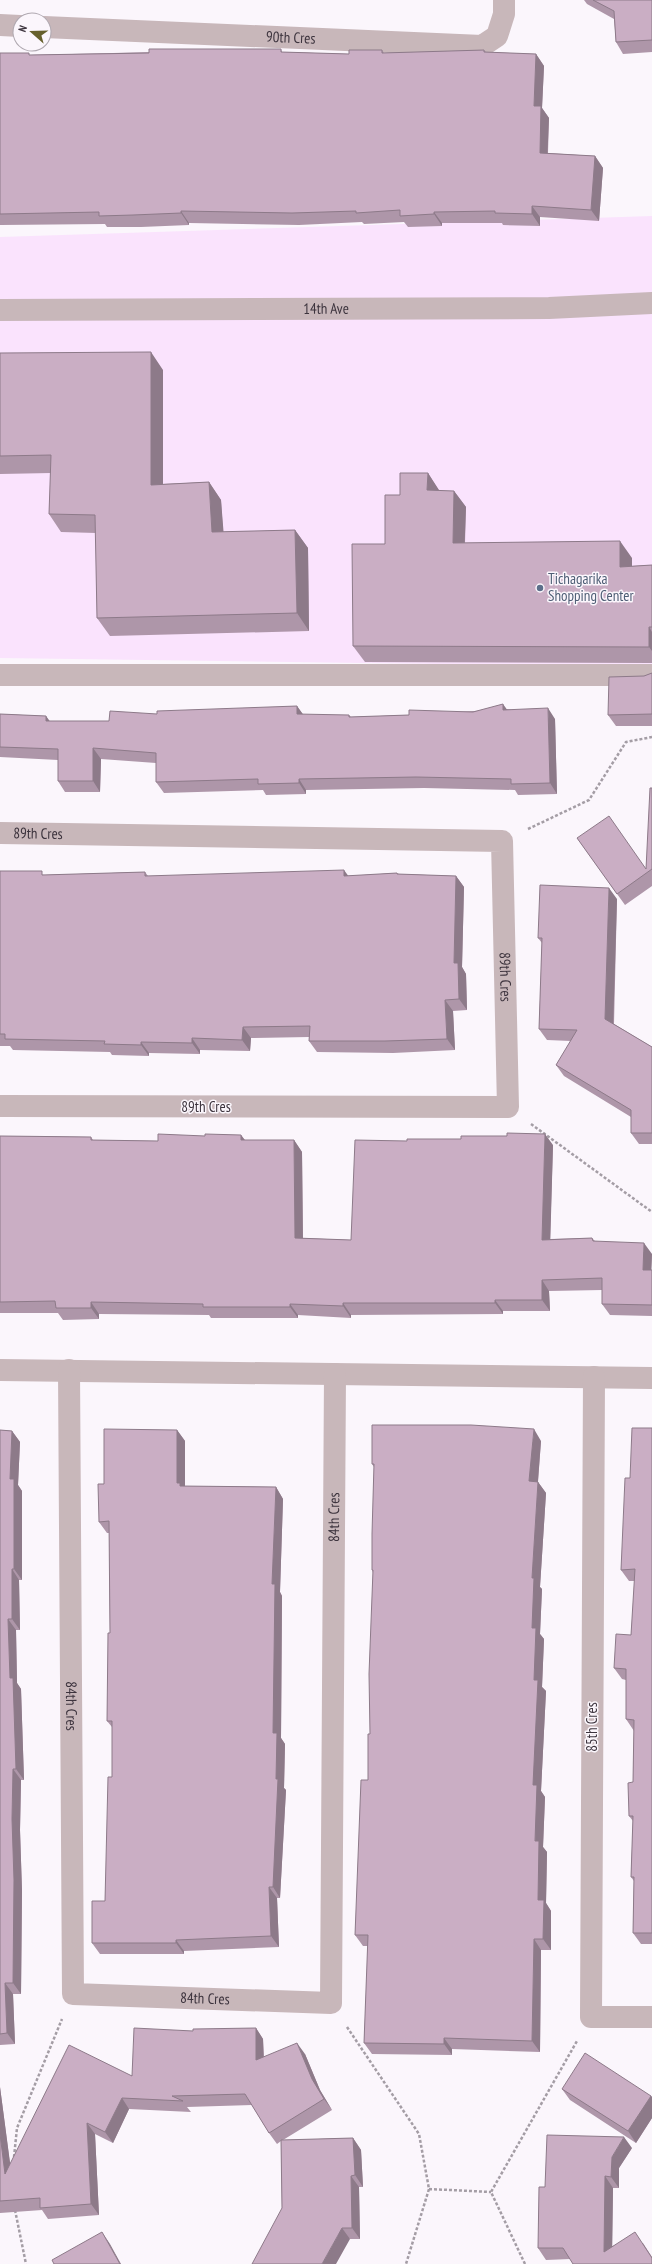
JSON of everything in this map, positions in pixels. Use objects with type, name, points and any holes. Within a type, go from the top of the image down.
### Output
[{"type":"street","name":"90th Cres","points":[[52,27],[482,46],[497,36],[504,14],[504,0]]},
{"type":"street","points":[[0,25],[12,26]]},
{"type":"street","name":"14th Ave","points":[[0,310],[541,308],[652,303]]},
{"type":"street","points":[[0,675],[652,675]]},
{"type":"street","name":"89th Cres","points":[[0,833],[502,841],[508,1107],[0,1106]]},
{"type":"street","points":[[0,1370],[652,1378]]},
{"type":"street","name":"84th Cres","points":[[69,1370],[73,1994],[331,2003],[335,1374]]},
{"type":"street","name":"85th Cres","points":[[591,2017],[594,1377]]},
{"type":"street","points":[[591,2017],[652,2017]]},
{"type":"path","points":[[502,841],[589,800],[626,742],[652,737]]},
{"type":"path","points":[[508,1107],[652,1212]]},
{"type":"path","points":[[14,2158],[17,2128],[73,1994]]},
{"type":"path","points":[[331,2003],[418,2134],[429,2189],[406,2264]]},
{"type":"path","points":[[491,2192],[591,2017]]},
{"type":"path","points":[[429,2189],[491,2192]]},
{"type":"path","points":[[491,2192],[525,2264]]},
{"type":"path","points":[[14,2202],[26,2264]]},
{"type":"shaded area","points":[[652,216],[652,667],[0,658],[0,237]]},
{"type":"building","points":[[593,0],[652,0],[652,40],[616,42],[614,11]]},
{"type":"building","points":[[149,49],[281,49],[281,52],[349,54],[349,50],[382,50],[382,53],[484,50],[484,52],[536,54],[534,106],[541,106],[540,153],[595,156],[591,210],[532,206],[532,214],[495,213],[495,211],[434,212],[434,214],[400,216],[400,210],[356,213],[356,211],[292,213],[181,211],[181,213],[99,216],[99,212],[0,214],[0,53],[29,53],[29,55],[149,53]]},
{"type":"building","points":[[151,352],[151,485],[209,482],[212,532],[295,530],[297,613],[97,618],[95,515],[49,514],[51,455],[0,456],[0,353]]},
{"type":"building","points":[[400,473],[428,473],[427,490],[454,491],[453,543],[620,541],[620,567],[652,565],[652,627],[649,627],[649,647],[353,646],[352,544],[385,544],[385,495],[400,495]]},
{"type":"building","points":[[652,673],[652,714],[608,715],[609,677],[644,676]]},
{"type":"building","points":[[503,704],[503,710],[548,708],[550,783],[511,784],[511,779],[416,777],[299,779],[299,783],[258,784],[258,779],[156,782],[156,753],[93,748],[93,781],[58,781],[58,749],[0,747],[0,714],[46,716],[46,721],[109,721],[110,711],[157,714],[157,711],[297,706],[297,714],[349,715],[349,717],[409,715],[409,710],[473,712]]},
{"type":"building","points":[[650,788],[652,788],[652,869],[617,894],[577,838],[609,816],[646,869]]},
{"type":"building","points":[[344,870],[344,876],[397,873],[456,876],[454,963],[458,963],[459,999],[445,1000],[447,1039],[309,1041],[310,1026],[243,1027],[242,1040],[192,1038],[192,1043],[141,1042],[141,1045],[104,1044],[105,1041],[5,1039],[5,1034],[0,1034],[0,871],[42,871],[42,875],[145,872],[145,876]]},
{"type":"building","points":[[540,885],[609,888],[605,1019],[652,1047],[652,1133],[631,1133],[631,1110],[556,1065],[577,1030],[539,1029],[542,938],[538,938]]},
{"type":"building","points":[[507,1133],[545,1134],[542,1240],[592,1238],[593,1241],[644,1243],[643,1270],[652,1270],[652,1305],[602,1304],[602,1278],[542,1280],[542,1300],[495,1300],[495,1303],[343,1303],[343,1306],[290,1304],[290,1307],[203,1307],[203,1304],[91,1302],[91,1308],[56,1308],[55,1301],[0,1302],[0,1136],[91,1137],[91,1140],[158,1141],[158,1134],[205,1136],[205,1134],[241,1135],[241,1140],[294,1140],[295,1238],[351,1240],[355,1140],[407,1141],[407,1139],[461,1139],[461,1136],[507,1136]]},
{"type":"building","points":[[372,1425],[471,1425],[534,1429],[529,1481],[538,1482],[532,1578],[534,1578],[532,1628],[536,1628],[534,1680],[538,1680],[533,1785],[537,1785],[535,1841],[539,1841],[538,1900],[544,1900],[543,1939],[534,1939],[532,2041],[444,2038],[444,2044],[364,2043],[368,1935],[355,1935],[361,1780],[368,1780],[368,1734],[370,1734],[369,1674],[373,1570],[372,1534],[374,1464],[372,1464]]},
{"type":"building","points":[[632,1428],[652,1428],[652,1933],[633,1933],[634,1877],[631,1877],[633,1816],[629,1816],[628,1783],[633,1782],[634,1720],[626,1719],[626,1669],[614,1668],[616,1634],[631,1635],[635,1569],[621,1570],[625,1478],[630,1478]]},
{"type":"building","points":[[104,1429],[177,1430],[177,1483],[180,1483],[180,1486],[276,1487],[272,1584],[275,1584],[273,1733],[277,1733],[276,1779],[278,1779],[273,1887],[269,1887],[271,1936],[176,1940],[176,1943],[92,1943],[92,1901],[105,1901],[108,1777],[112,1777],[112,1721],[107,1721],[108,1633],[110,1633],[109,1521],[99,1522],[98,1484],[104,1484]]},
{"type":"building","points":[[0,1430],[12,1431],[10,1479],[14,1479],[14,1569],[12,1569],[12,1619],[8,1619],[10,1678],[13,1678],[16,1769],[13,1769],[12,1819],[14,1880],[13,1983],[5,1983],[7,2033],[0,2034]]},
{"type":"building","points":[[134,2028],[193,2031],[193,2029],[256,2028],[256,2060],[297,2043],[312,2079],[324,2099],[269,2133],[245,2094],[172,2096],[183,2101],[122,2098],[105,2132],[87,2123],[91,2204],[40,2208],[40,2198],[0,2201],[0,2134],[5,2174],[69,2045],[132,2076]]},
{"type":"building","points":[[585,2053],[651,2096],[628,2131],[562,2089]]},
{"type":"building","points":[[547,2135],[624,2137],[612,2157],[611,2177],[605,2176],[604,2252],[635,2232],[652,2258],[652,2264],[573,2264],[563,2248],[538,2248],[539,2187],[545,2187]]},
{"type":"building","points":[[353,2138],[355,2175],[351,2176],[352,2228],[342,2228],[322,2264],[252,2264],[282,2208],[281,2140]]},
{"type":"building","points":[[102,2232],[120,2264],[54,2264],[52,2260]]},
{"type":"place","name":"Tichagarika Shopping Center","points":[[540,588]]}]
